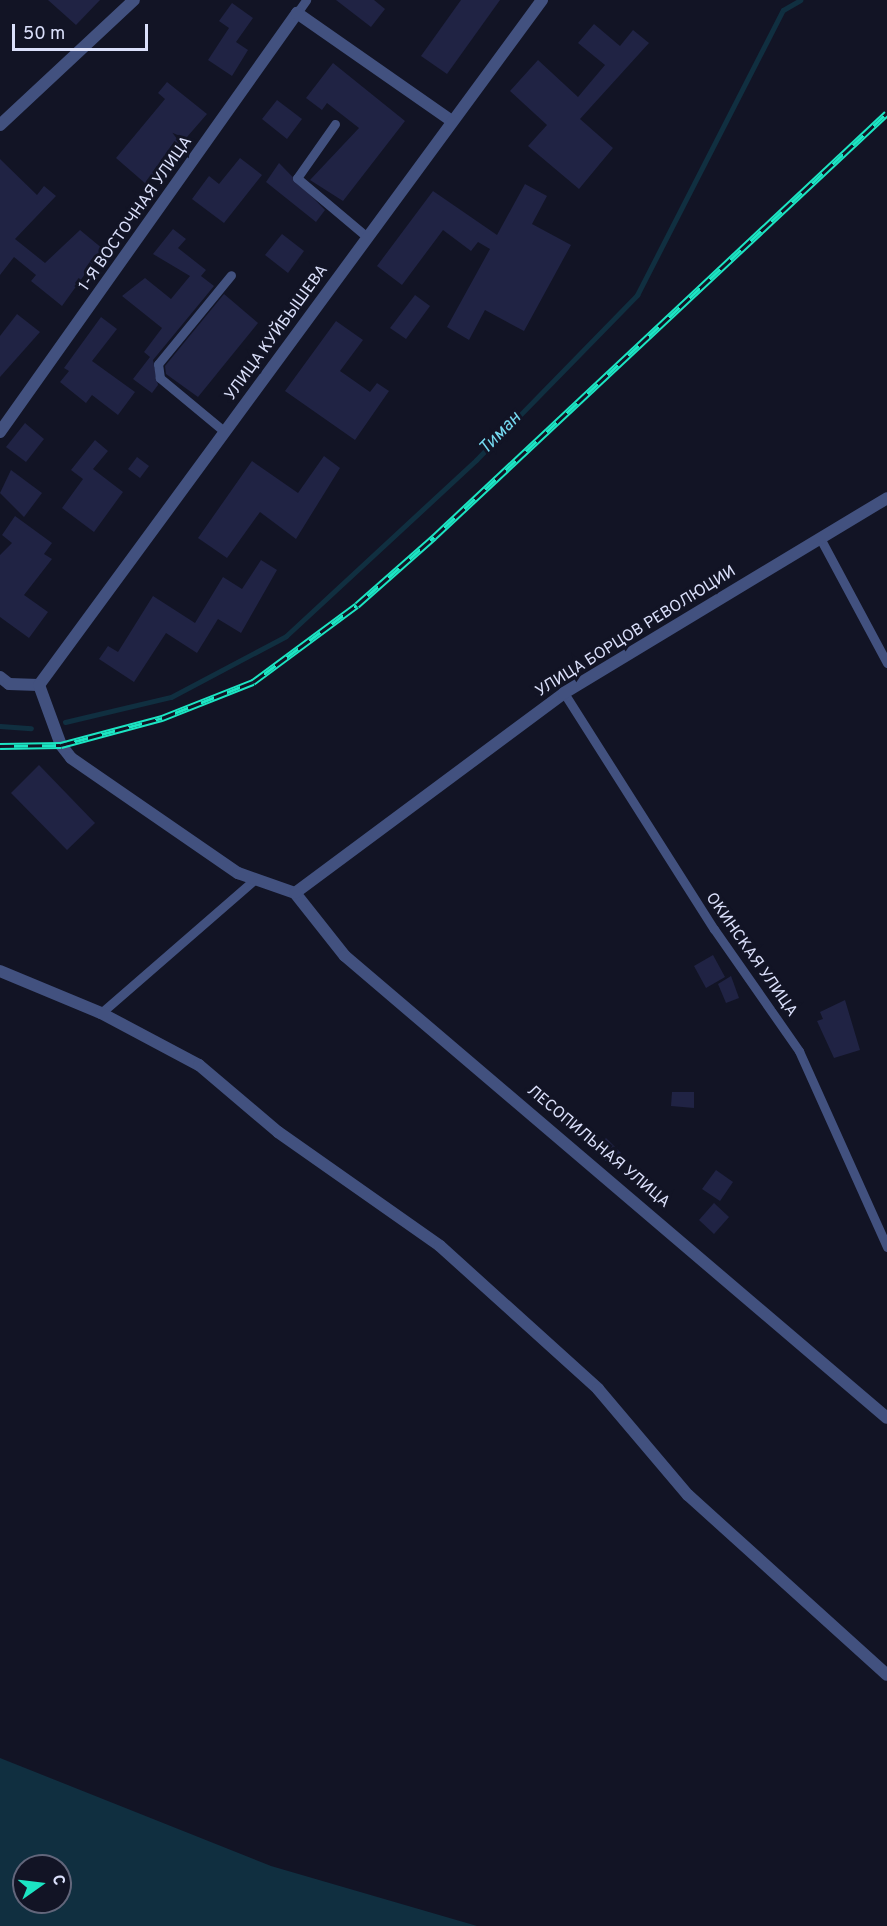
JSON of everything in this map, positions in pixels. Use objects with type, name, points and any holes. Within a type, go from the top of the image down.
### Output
[{"type":"street","points":[[0,125],[134,0]]},
{"type":"street","name":"УЛИЦА КУЙБЫШЕВА","points":[[39,685],[542,0]]},
{"type":"street","points":[[297,13],[452,121]]},
{"type":"street","name":"1-Я ВОСТОЧНАЯ УЛИЦА","points":[[0,432],[297,13]]},
{"type":"street","name":"УЛИЦА БОРЦОВ РЕВОЛЮЦИИ","points":[[295,893],[564,693],[887,498]]},
{"type":"street","points":[[0,676],[9,684],[39,685],[61,745],[71,758],[255,879],[295,893]]},
{"type":"street","name":"ЛЕСОПИЛЬНАЯ УЛИЦА","points":[[295,893],[345,956],[887,1418]]},
{"type":"street","points":[[0,971],[101,1013],[199,1065],[278,1132],[440,1246],[598,1389],[688,1495],[887,1675]]},
{"type":"street","points":[[873,1405],[887,1401]]},
{"type":"lane","points":[[297,13],[306,0]]},
{"type":"lane","points":[[335,124],[297,178],[368,237]]},
{"type":"lane","points":[[225,432],[160,378],[159,364],[231,275]]},
{"type":"lane","points":[[820,538],[887,663]]},
{"type":"lane","name":"ОКИНСКАЯ УЛИЦА","points":[[564,693],[708,920],[799,1051],[887,1247]]},
{"type":"lane","points":[[101,1013],[255,879]]},
{"type":"water","points":[[0,1758],[271,1866],[477,1926],[0,1926]]},
{"type":"building","points":[[48,0],[100,0],[76,25]]},
{"type":"building","points":[[336,0],[374,0],[385,9],[371,27]]},
{"type":"building","points":[[461,0],[500,0],[447,74],[421,56]]},
{"type":"building","points":[[232,3],[253,18],[236,42],[248,50],[232,76],[208,60],[229,28],[219,21]]},
{"type":"building","points":[[594,24],[620,46],[633,30],[649,43],[580,119],[613,148],[579,189],[528,146],[547,125],[510,91],[538,60],[578,97],[605,65],[578,43]]},
{"type":"building","points":[[333,63],[405,121],[343,201],[310,180],[359,128],[327,103],[322,110],[306,98]]},
{"type":"building","points":[[167,82],[207,114],[146,184],[116,158],[165,99],[158,93]]},
{"type":"building","points":[[277,100],[302,119],[287,139],[262,119]]},
{"type":"building","points":[[240,158],[262,175],[224,223],[192,199],[209,176],[219,184]]},
{"type":"building","points":[[0,159],[37,195],[44,186],[56,196],[15,239],[45,263],[80,230],[103,249],[62,306],[31,281],[36,275],[14,257],[0,275]]},
{"type":"building","points":[[279,163],[325,210],[316,222],[266,182]]},
{"type":"building","points":[[525,184],[547,196],[532,224],[571,245],[524,331],[485,310],[469,340],[447,327],[490,249],[478,242],[471,251],[443,230],[402,285],[377,266],[433,191],[497,235]]},
{"type":"building","points":[[173,229],[186,239],[178,248],[206,270],[201,276],[214,286],[153,360],[158,385],[152,393],[133,379],[150,357],[144,352],[162,328],[122,296],[145,278],[171,299],[190,276],[153,254]]},
{"type":"building","points":[[282,234],[304,251],[288,273],[265,255]]},
{"type":"building","points":[[224,294],[258,323],[198,397],[166,374],[165,366]]},
{"type":"building","points":[[415,295],[430,306],[406,339],[390,328]]},
{"type":"building","points":[[17,314],[40,332],[0,377],[0,336]]},
{"type":"building","points":[[101,317],[117,329],[92,361],[135,392],[118,415],[92,395],[86,403],[60,382],[69,371],[64,368]]},
{"type":"building","points":[[336,321],[363,340],[340,371],[370,392],[377,383],[389,391],[355,440],[285,391]]},
{"type":"building","points":[[25,423],[44,439],[26,462],[6,447]]},
{"type":"building","points":[[95,440],[108,451],[93,469],[123,492],[94,532],[62,508],[83,479],[71,470]]},
{"type":"building","points":[[324,456],[340,468],[296,539],[260,512],[227,558],[198,538],[252,461],[298,493]]},
{"type":"building","points":[[137,457],[149,466],[140,478],[128,469]]},
{"type":"building","points":[[11,470],[42,493],[24,517],[0,493]]},
{"type":"building","points":[[15,516],[52,543],[44,554],[52,559],[24,595],[48,612],[29,638],[0,617],[0,555],[12,543],[2,535]]},
{"type":"building","points":[[261,560],[277,570],[241,633],[218,619],[197,653],[166,633],[134,682],[99,659],[108,646],[118,652],[153,596],[195,623],[223,577],[242,589]]},
{"type":"building","points":[[39,765],[95,823],[67,850],[11,793]]},
{"type":"building","points":[[713,955],[725,977],[706,988],[694,966]]},
{"type":"building","points":[[731,976],[739,998],[726,1003],[718,984]]},
{"type":"building","points":[[845,1000],[860,1050],[834,1058],[817,1021],[823,1019],[820,1012]]},
{"type":"building","points":[[672,1092],[694,1092],[694,1108],[671,1106]]},
{"type":"building","points":[[606,1138],[621,1153],[611,1165],[594,1152]]},
{"type":"building","points":[[716,1170],[733,1182],[720,1201],[702,1189]]},
{"type":"building","points":[[714,1203],[729,1217],[714,1234],[699,1220]]},
{"type":"waterway","name":"Тиман","points":[[65,722],[171,697],[286,636],[476,460],[637,295],[783,10],[800,0]]},
{"type":"waterway","name":"Тиман","points":[[0,726],[31,728]]},
{"type":"railway","points":[[0,746],[61,745],[162,718],[253,682],[357,605],[434,537],[887,113]]}]
